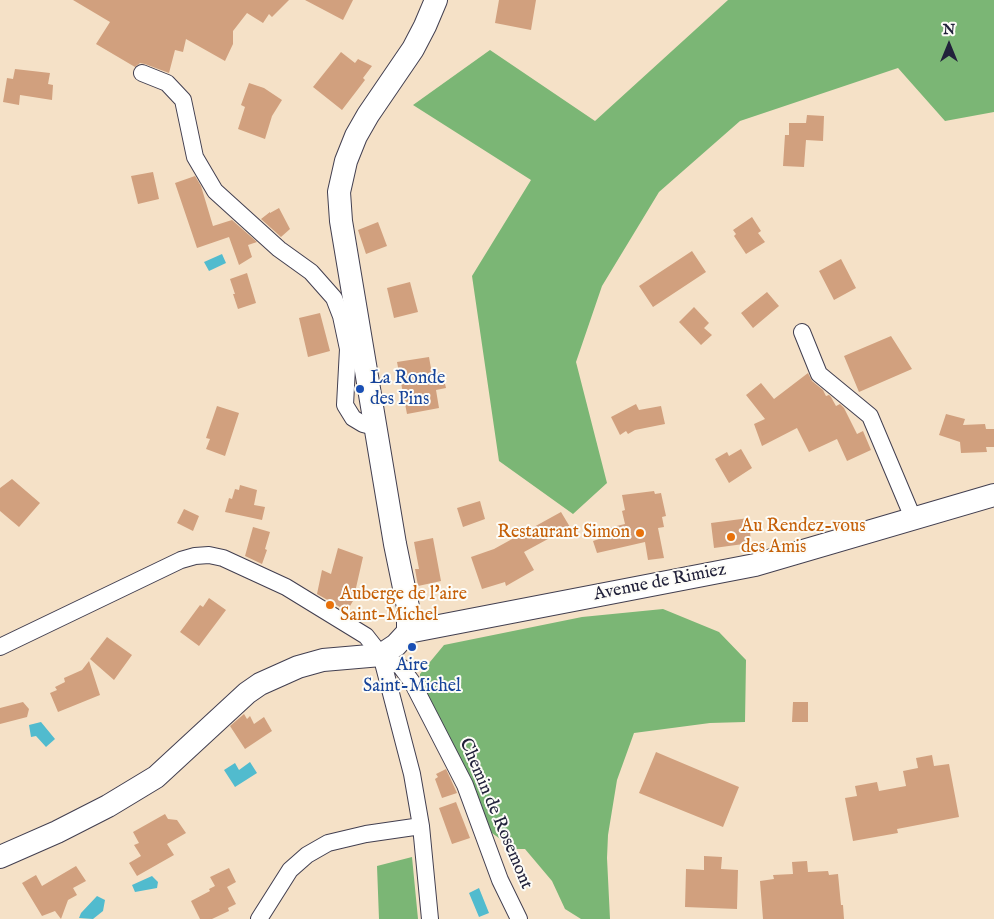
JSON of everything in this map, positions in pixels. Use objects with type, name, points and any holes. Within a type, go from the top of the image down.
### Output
[{"type":"street","points":[[0,857],[57,832],[108,806],[156,777],[247,693],[260,684],[298,667],[323,660],[381,655],[396,645],[408,632],[408,607],[395,544],[341,221],[339,192],[346,161],[356,136],[413,49],[426,26],[436,0]]},
{"type":"street","points":[[142,73],[167,83],[183,100],[195,157],[215,191],[279,249],[311,272],[334,298],[341,316],[348,349],[346,405],[353,418],[363,424],[376,427]]},
{"type":"street","points":[[802,332],[819,374],[870,416],[912,518]]},
{"type":"street","name":"Avenue de Rimiez","points":[[408,632],[755,565],[994,495]]},
{"type":"street","points":[[0,647],[181,560],[209,555],[223,558],[286,588],[366,636],[381,655],[412,774],[421,826],[430,919]]},
{"type":"street","name":"Chemin de Rosemont","points":[[381,655],[401,667],[412,682],[465,784],[500,880],[519,919]]},
{"type":"street","points":[[258,919],[290,870],[307,855],[328,843],[366,834],[421,826]]},
{"type":"green space","points":[[728,0],[994,0],[994,112],[945,121],[898,68],[740,121],[659,192],[602,286],[576,362],[607,483],[573,514],[499,461],[472,276],[531,180],[413,105],[490,50],[595,121]]},
{"type":"green space","points":[[663,609],[719,632],[746,660],[745,722],[710,723],[634,733],[617,780],[608,835],[607,858],[610,919],[581,919],[565,909],[552,881],[525,849],[514,849],[492,833],[420,686],[420,674],[444,645],[582,617]]},
{"type":"green space","points":[[412,857],[418,919],[379,919],[377,866]]},
{"type":"water","points":[[222,254],[226,263],[209,271],[204,262]]},
{"type":"water","points":[[41,722],[55,739],[46,747],[36,736],[31,737],[29,725]]},
{"type":"water","points":[[250,762],[257,773],[235,787],[224,770],[235,763],[239,770]]},
{"type":"water","points":[[152,876],[158,882],[157,888],[135,892],[132,885]]},
{"type":"water","points":[[479,888],[489,913],[479,917],[469,893]]},
{"type":"water","points":[[97,896],[105,900],[103,911],[93,919],[79,918],[81,913]]},
{"type":"building","points":[[73,0],[289,0],[272,17],[269,14],[263,23],[247,13],[233,31],[233,44],[225,61],[186,39],[183,52],[175,50],[169,73],[140,63],[135,67],[96,44],[110,22]]},
{"type":"building","points":[[305,0],[353,0],[343,20]]},
{"type":"building","points":[[499,0],[536,0],[531,30],[495,23]]},
{"type":"building","points":[[341,52],[355,63],[358,59],[372,66],[363,78],[365,80],[342,110],[313,87]]},
{"type":"building","points":[[15,69],[50,73],[48,84],[53,85],[52,100],[20,95],[19,105],[3,102],[7,78],[13,79]]},
{"type":"building","points":[[249,83],[264,88],[282,100],[272,116],[265,139],[238,129],[245,107],[241,105]]},
{"type":"building","points":[[807,115],[824,116],[823,141],[806,140],[804,167],[783,166],[785,135],[789,135],[789,123],[806,123]]},
{"type":"building","points":[[153,172],[159,199],[138,204],[131,176]]},
{"type":"building","points":[[195,176],[201,186],[213,226],[232,220],[257,242],[248,245],[252,257],[239,265],[229,237],[197,248],[175,183]]},
{"type":"building","points":[[279,208],[290,229],[281,237],[261,219]]},
{"type":"building","points":[[752,217],[761,231],[758,233],[765,242],[746,254],[734,236],[736,234],[733,230]]},
{"type":"building","points":[[378,222],[387,246],[366,254],[358,230]]},
{"type":"building","points":[[692,251],[706,272],[653,307],[639,286]]},
{"type":"building","points":[[841,259],[856,288],[834,300],[819,271]]},
{"type":"building","points":[[247,273],[256,303],[238,309],[230,279]]},
{"type":"building","points":[[410,282],[418,312],[394,318],[387,288]]},
{"type":"building","points":[[767,292],[779,306],[753,328],[741,313]]},
{"type":"building","points":[[694,307],[709,323],[704,328],[712,335],[701,345],[679,322]]},
{"type":"building","points":[[320,313],[330,351],[308,357],[299,318]]},
{"type":"building","points":[[891,336],[912,369],[859,392],[844,356]]},
{"type":"building","points":[[429,357],[432,374],[442,372],[446,388],[436,390],[439,408],[407,414],[397,362]]},
{"type":"building","points":[[808,373],[812,381],[823,390],[826,396],[829,395],[831,397],[836,406],[840,404],[844,408],[857,434],[863,431],[871,450],[847,461],[837,439],[809,452],[797,428],[762,446],[754,424],[765,419],[746,395],[761,383],[774,399]]},
{"type":"building","points":[[636,404],[639,410],[661,406],[665,424],[635,430],[628,434],[626,431],[620,435],[611,417]]},
{"type":"building","points":[[217,406],[239,413],[225,456],[206,449],[210,439],[206,438]]},
{"type":"building","points":[[946,414],[965,419],[963,425],[985,424],[986,429],[994,429],[994,447],[986,447],[987,452],[961,453],[960,442],[939,435]]},
{"type":"building","points":[[741,449],[752,468],[729,483],[715,459],[727,452],[729,456]]},
{"type":"building","points":[[12,479],[40,503],[19,527],[0,511],[0,488]]},
{"type":"building","points":[[240,485],[257,490],[254,505],[265,507],[262,520],[225,512],[229,498],[232,499],[235,489],[239,490]]},
{"type":"building","points":[[654,491],[655,494],[661,493],[666,516],[662,517],[664,527],[658,528],[664,558],[648,560],[645,542],[597,553],[593,541],[602,538],[600,530],[625,524],[622,511],[625,510],[622,495]]},
{"type":"building","points":[[480,501],[485,519],[463,527],[457,508]]},
{"type":"building","points":[[184,509],[199,516],[193,531],[177,523]]},
{"type":"building","points":[[561,512],[570,527],[524,552],[534,570],[506,586],[505,582],[482,589],[471,557],[494,549]]},
{"type":"building","points":[[749,518],[751,543],[714,548],[711,523]]},
{"type":"building","points":[[253,527],[270,532],[262,564],[245,556]]},
{"type":"building","points":[[433,538],[441,581],[418,586],[415,569],[419,569],[414,542]]},
{"type":"building","points":[[338,548],[363,557],[353,601],[347,611],[317,594],[322,570],[331,574]]},
{"type":"building","points":[[209,598],[226,610],[199,646],[180,632],[200,605],[203,607]]},
{"type":"building","points":[[107,637],[132,655],[114,680],[90,659]]},
{"type":"building","points":[[89,661],[100,695],[58,712],[50,693],[57,690],[55,687],[65,682],[64,678],[82,670]]},
{"type":"building","points":[[23,702],[29,709],[27,717],[0,724],[0,708]]},
{"type":"building","points":[[793,702],[808,702],[808,722],[792,722]]},
{"type":"building","points":[[244,714],[247,719],[250,716],[254,724],[264,717],[272,731],[245,749],[230,726]]},
{"type":"building","points":[[656,752],[739,787],[723,827],[639,793]]},
{"type":"building","points":[[932,755],[934,766],[949,764],[959,817],[897,829],[898,833],[853,841],[845,798],[857,796],[855,786],[877,782],[879,791],[906,786],[903,771],[918,768],[916,758]]},
{"type":"building","points":[[446,769],[457,793],[442,798],[435,779],[438,777],[436,774]]},
{"type":"building","points":[[456,802],[470,838],[452,844],[439,808]]},
{"type":"building","points":[[165,814],[168,819],[177,820],[186,833],[167,844],[174,855],[137,876],[129,863],[141,856],[134,845],[139,843],[133,832]]},
{"type":"building","points":[[704,856],[722,857],[721,869],[738,870],[737,909],[685,907],[686,869],[704,870]]},
{"type":"building","points":[[807,861],[808,872],[828,871],[829,875],[838,874],[844,919],[763,919],[760,881],[774,879],[773,875],[793,874],[792,862]]},
{"type":"building","points":[[76,866],[86,881],[73,888],[77,895],[68,900],[61,919],[55,911],[42,916],[22,883],[36,875],[42,886]]},
{"type":"building","points":[[229,868],[236,882],[227,887],[236,904],[228,908],[229,911],[212,919],[200,919],[191,901],[210,891],[209,889],[215,886],[210,877]]},
{"type":"place","name":"La Ronde des Pins","points":[[360,389]]},
{"type":"place","name":"Restaurant Simon","points":[[640,533]]},
{"type":"place","name":"Au Rendez-vous des Amis","points":[[731,537]]},
{"type":"place","name":"Auberge de l'aire Saint-Michel","points":[[330,605]]},
{"type":"place","name":"Aire Saint-Michel","points":[[412,647]]}]
